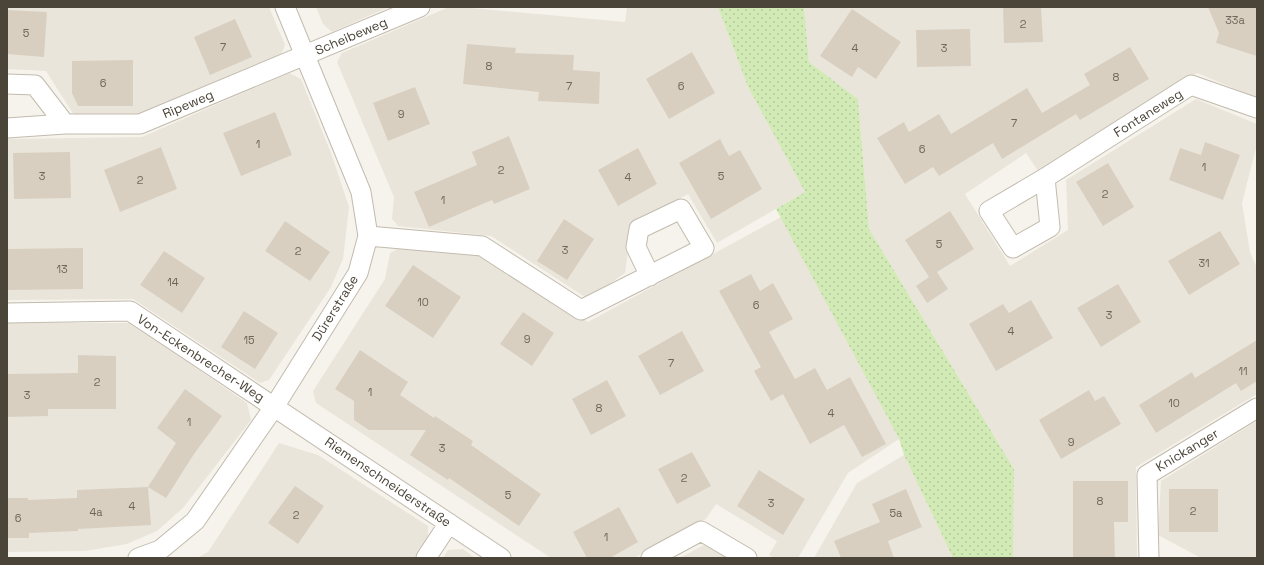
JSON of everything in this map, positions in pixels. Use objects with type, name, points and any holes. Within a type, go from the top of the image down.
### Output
[{"type":"street","name":"Dürerstraße","points":[[138,558],[160,550],[195,521],[274,407],[358,273],[368,236],[361,192],[285,7]]},
{"type":"street","name":"Scheibeweg","points":[[305,55],[420,7]]},
{"type":"street","name":"Ripeweg","points":[[7,128],[65,124],[140,124],[305,55]]},
{"type":"street","points":[[7,84],[35,86],[65,124]]},
{"type":"street","name":"Fontaneweg","points":[[1045,178],[1191,85],[1257,108]]},
{"type":"street","points":[[368,236],[482,246],[581,310],[650,276]]},
{"type":"street","name":"Von-Eckenbrecher-Weg","points":[[7,313],[130,311],[274,407]]},
{"type":"street","name":"Riemenschneiderstraße","points":[[274,407],[501,558]]},
{"type":"street","name":"Knickanger","points":[[1149,558],[1147,475],[1257,408]]},
{"type":"street","points":[[426,558],[449,523]]},
{"type":"street","points":[[651,558],[701,531],[747,558]]},
{"type":"shaded area","points":[[7,7],[269,7],[285,45],[281,55],[140,115],[74,115],[46,71],[7,69]]},
{"type":"shaded area","points":[[316,7],[389,7],[332,32],[323,24]]},
{"type":"shaded area","points":[[449,7],[625,22],[627,7],[718,7],[748,87],[805,192],[717,243],[688,194],[632,224],[625,273],[588,299],[491,236],[398,226],[392,219],[394,197],[337,62],[342,53]]},
{"type":"shaded area","points":[[804,7],[1257,7],[1257,98],[1197,73],[1038,171],[1026,153],[965,194],[1010,266],[1068,230],[1066,180],[1196,99],[1257,124],[1257,144],[1242,203],[1250,252],[1257,268],[1257,394],[1136,467],[1137,558],[1013,558],[1014,469],[869,229],[858,99],[809,62]]},
{"type":"shaded area","points":[[289,73],[301,79],[331,153],[349,207],[343,259],[331,287],[269,380],[260,383],[133,299],[7,300],[7,139],[142,137]]},
{"type":"shaded area","points":[[781,217],[899,439],[848,473],[798,558],[774,558],[769,555],[777,541],[716,504],[706,519],[634,558],[551,558],[316,403],[313,391],[385,279],[390,253],[399,248],[484,254],[588,322]]},
{"type":"shaded area","points":[[7,323],[131,323],[247,403],[251,420],[183,508],[157,531],[127,544],[85,551],[7,552]]},
{"type":"shaded area","points":[[1257,421],[1257,558],[1201,558],[1158,535],[1161,481]]},
{"type":"shaded area","points":[[279,443],[318,455],[428,526],[428,537],[415,558],[197,558],[208,552]]},
{"type":"shaded area","points":[[904,455],[953,558],[814,558],[857,483]]},
{"type":"shaded area","points":[[706,544],[730,558],[680,558]]},
{"type":"shaded area","points":[[463,549],[475,558],[443,558],[448,550]]},
{"type":"green space","points":[[718,7],[804,7],[809,62],[858,99],[869,229],[1014,469],[1013,558],[953,558],[904,455],[899,439],[776,209],[805,192],[748,87]]},
{"type":"building","points":[[1003,7],[1041,7],[1043,42],[1004,43]]},
{"type":"building","points":[[1208,7],[1257,7],[1257,56],[1216,43],[1219,33]]},
{"type":"building","points":[[852,9],[901,42],[876,79],[858,67],[852,77],[820,56]]},
{"type":"building","points":[[7,10],[47,12],[44,57],[7,54]]},
{"type":"building","points":[[235,19],[252,57],[210,75],[194,37]]},
{"type":"building","points":[[970,29],[971,66],[917,67],[916,30]]},
{"type":"building","points":[[467,44],[516,48],[515,53],[574,55],[573,70],[600,72],[599,104],[538,101],[539,92],[463,84]]},
{"type":"building","points":[[1130,47],[1149,79],[1080,120],[1076,114],[1002,159],[993,143],[939,176],[933,167],[905,184],[877,138],[904,122],[909,132],[939,114],[951,134],[1027,88],[1042,113],[1090,85],[1084,74]]},
{"type":"building","points":[[692,52],[715,93],[669,119],[646,79]]},
{"type":"building","points":[[133,60],[133,106],[78,106],[72,93],[72,61]]},
{"type":"building","points":[[415,87],[430,124],[388,141],[373,103]]},
{"type":"building","points":[[275,112],[292,155],[241,176],[223,133]]},
{"type":"building","points":[[509,136],[530,189],[494,204],[492,200],[429,227],[414,192],[477,165],[472,152]]},
{"type":"building","points":[[720,139],[729,156],[740,150],[762,189],[711,219],[679,163]]},
{"type":"building","points":[[1205,142],[1240,155],[1223,200],[1169,180],[1180,148],[1201,155]]},
{"type":"building","points":[[161,147],[177,189],[120,212],[104,170]]},
{"type":"building","points":[[638,148],[657,184],[618,206],[598,170]]},
{"type":"building","points":[[70,152],[71,198],[14,199],[13,153]]},
{"type":"building","points":[[1108,163],[1134,207],[1103,226],[1076,182]]},
{"type":"building","points":[[950,211],[974,249],[937,272],[948,289],[927,303],[916,286],[929,277],[905,240]]},
{"type":"building","points":[[564,219],[594,239],[567,280],[537,261]]},
{"type":"building","points":[[285,221],[330,252],[310,281],[265,251]]},
{"type":"building","points":[[1220,231],[1240,264],[1189,295],[1168,261]]},
{"type":"building","points":[[83,248],[83,289],[7,290],[7,249]]},
{"type":"building","points":[[164,251],[205,278],[182,313],[140,285]]},
{"type":"building","points":[[413,265],[461,297],[433,338],[385,306]]},
{"type":"building","points":[[751,274],[760,291],[773,283],[793,319],[769,332],[795,379],[815,368],[827,390],[850,377],[886,444],[862,457],[844,425],[810,444],[783,394],[771,401],[754,371],[761,367],[719,291]]},
{"type":"building","points":[[1118,284],[1141,322],[1101,347],[1077,308]]},
{"type":"building","points":[[1031,300],[1053,338],[996,371],[969,324],[1003,304],[1009,313]]},
{"type":"building","points":[[244,311],[278,333],[255,369],[221,347]]},
{"type":"building","points":[[523,312],[554,333],[532,366],[500,344]]},
{"type":"building","points":[[682,331],[704,371],[660,395],[638,356]]},
{"type":"building","points":[[1257,340],[1257,381],[1241,391],[1236,383],[1156,433],[1139,405],[1192,372],[1195,378]]},
{"type":"building","points":[[360,350],[408,382],[400,395],[434,418],[435,416],[473,441],[471,445],[541,494],[519,526],[449,478],[448,480],[410,455],[426,430],[369,430],[354,420],[354,401],[335,389]]},
{"type":"building","points":[[78,355],[116,356],[116,409],[48,409],[48,416],[7,417],[7,374],[78,373]]},
{"type":"building","points":[[607,380],[626,416],[591,435],[572,399]]},
{"type":"building","points":[[185,389],[222,416],[194,454],[166,498],[148,487],[176,443],[157,428]]},
{"type":"building","points":[[1089,390],[1095,401],[1104,396],[1121,424],[1061,459],[1039,420]]},
{"type":"building","points":[[692,452],[711,486],[677,504],[658,469]]},
{"type":"building","points":[[759,470],[805,499],[783,535],[737,506]]},
{"type":"building","points":[[1073,481],[1128,481],[1128,522],[1114,522],[1115,558],[1073,558]]},
{"type":"building","points":[[295,486],[324,506],[298,544],[268,523]]},
{"type":"building","points":[[148,487],[151,525],[78,529],[78,531],[29,533],[29,538],[7,538],[7,498],[28,498],[28,500],[77,498],[77,490]]},
{"type":"building","points":[[906,489],[922,527],[888,541],[894,558],[841,558],[834,541],[880,522],[872,504]]},
{"type":"building","points":[[1169,489],[1218,489],[1218,532],[1169,532]]},
{"type":"building","points":[[619,507],[638,542],[610,558],[587,558],[573,532]]}]
